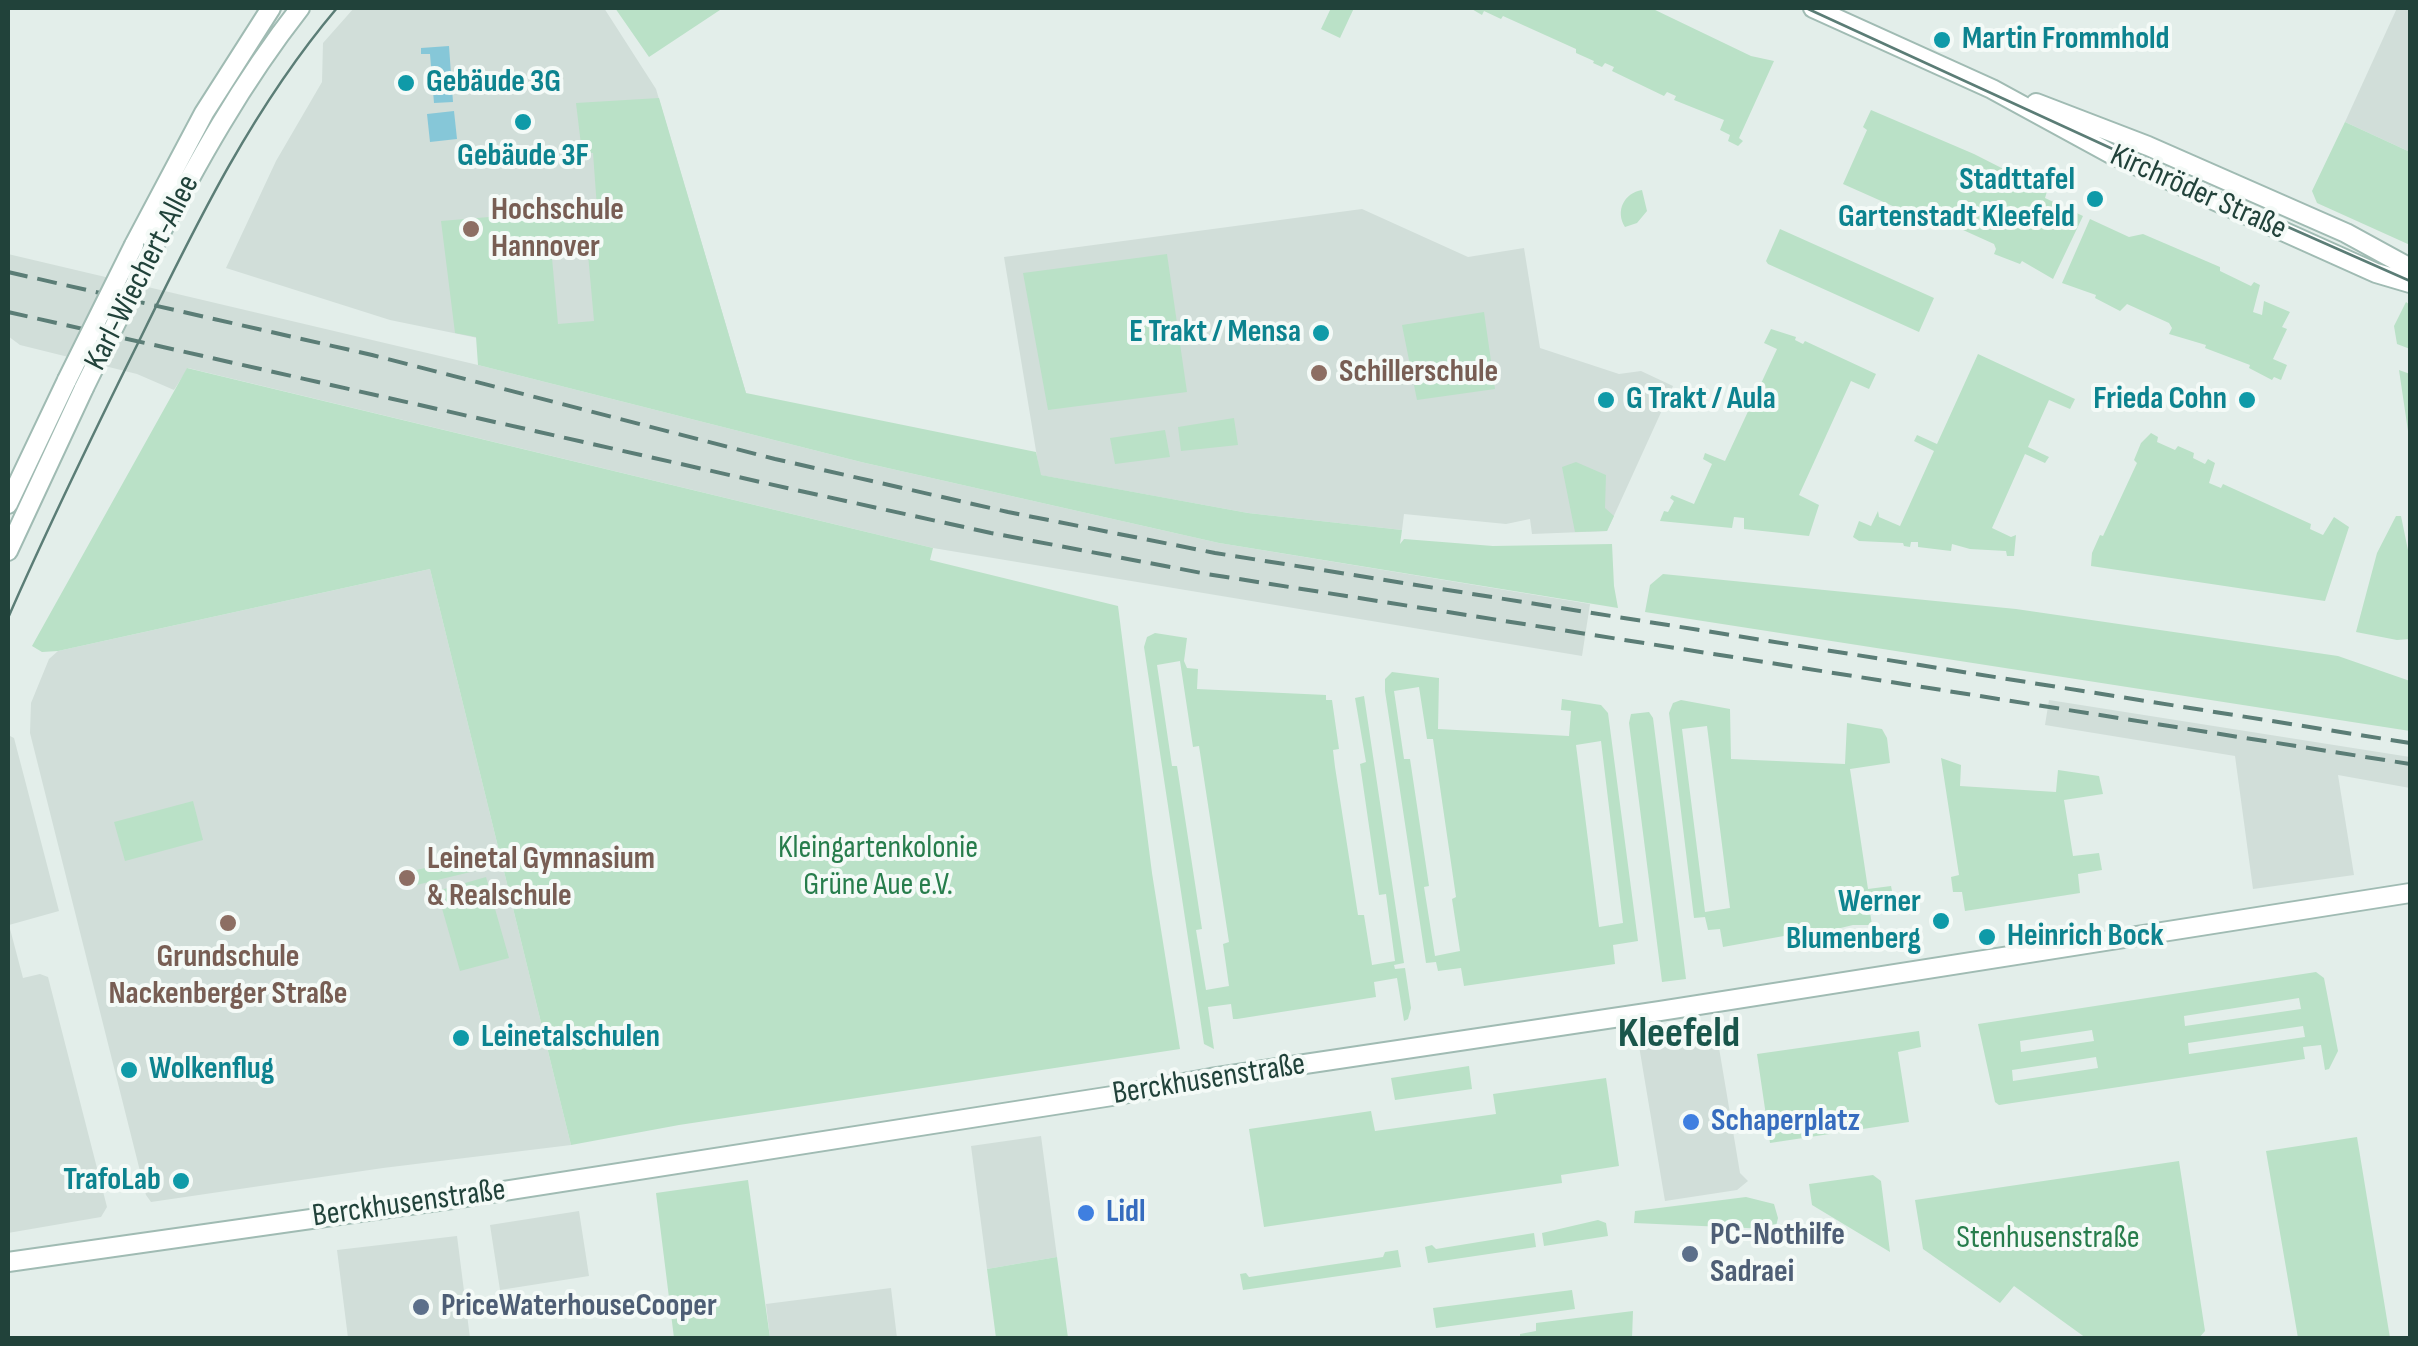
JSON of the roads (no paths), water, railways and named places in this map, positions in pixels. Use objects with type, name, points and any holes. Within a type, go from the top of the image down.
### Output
[{"type":"street","name":"Karl-Wiechert-Allee","points":[[8,504],[76,384],[144,247],[204,112],[271,8]]},
{"type":"street","name":"Karl-Wiechert-Allee","points":[[144,247],[252,74],[300,8]]},
{"type":"street","name":"Kirchröder Straße","points":[[1812,8],[1992,89],[2148,146],[2359,239],[2410,268]]},
{"type":"street","name":"Kirchröder Straße","points":[[1992,89],[2112,156],[2376,273],[2410,283]]},
{"type":"street","name":"Karl-Wiechert-Allee","points":[[8,551],[76,384]]},
{"type":"street","name":"Berckhusenstraße","points":[[8,1262],[459,1198],[2410,893]]},
{"type":"water","points":[[449,46],[453,102],[434,103],[430,54],[421,54],[421,48]]},
{"type":"water","points":[[454,111],[457,139],[430,142],[427,114]]},
{"type":"tram line","points":[[8,618],[90,440],[206,207],[279,84],[337,8]]},
{"type":"tram line","points":[[1806,8],[2410,281]]},
{"type":"railway","points":[[8,272],[372,355],[775,459],[1008,512],[1215,553],[2410,743]]},
{"type":"railway","points":[[8,312],[991,533],[1207,574],[2410,764]]},
{"type":"place","name":"Martin Frommhold","points":[[1942,40]]},
{"type":"place","name":"Gebäude 3G","points":[[406,83]]},
{"type":"place","name":"Gebäude 3F","points":[[523,122]]},
{"type":"place","name":"Stadttafel Gartenstadt Kleefeld","points":[[2095,199]]},
{"type":"place","name":"Hochschule Hannover","points":[[471,229]]},
{"type":"place","name":"E Trakt / Mensa","points":[[1321,333]]},
{"type":"place","name":"Schillerschule","points":[[1319,373]]},
{"type":"place","name":"G Trakt / Aula","points":[[1606,400]]},
{"type":"place","name":"Frieda Cohn","points":[[2247,400]]},
{"type":"place","name":"Leinetal Gymnasium & Realschule","points":[[407,878]]},
{"type":"place","name":"Werner Blumenberg","points":[[1941,921]]},
{"type":"place","name":"Grundschule Nackenberger Straße","points":[[228,923]]},
{"type":"place","name":"Heinrich Bock","points":[[1987,937]]},
{"type":"place","name":"Leinetalschulen","points":[[461,1038]]},
{"type":"place","name":"Wolkenflug","points":[[129,1070]]},
{"type":"place","name":"Schaperplatz","points":[[1691,1122]]},
{"type":"place","name":"TrafoLab","points":[[181,1181]]},
{"type":"place","name":"Lidl","points":[[1086,1213]]},
{"type":"place","name":"PC-Nothilfe Sadraei","points":[[1690,1254]]},
{"type":"place","name":"PriceWaterhouseCooper","points":[[421,1307]]},
{"type":"district","name":"Kleefeld","points":[[1679,1035]]},
{"type":"park label","name":"Kleingartenkolonie Grüne Aue e.V.","points":[[878,868]]},
{"type":"park label","name":"Stenhusenstraße","points":[[2048,1239]]}]
